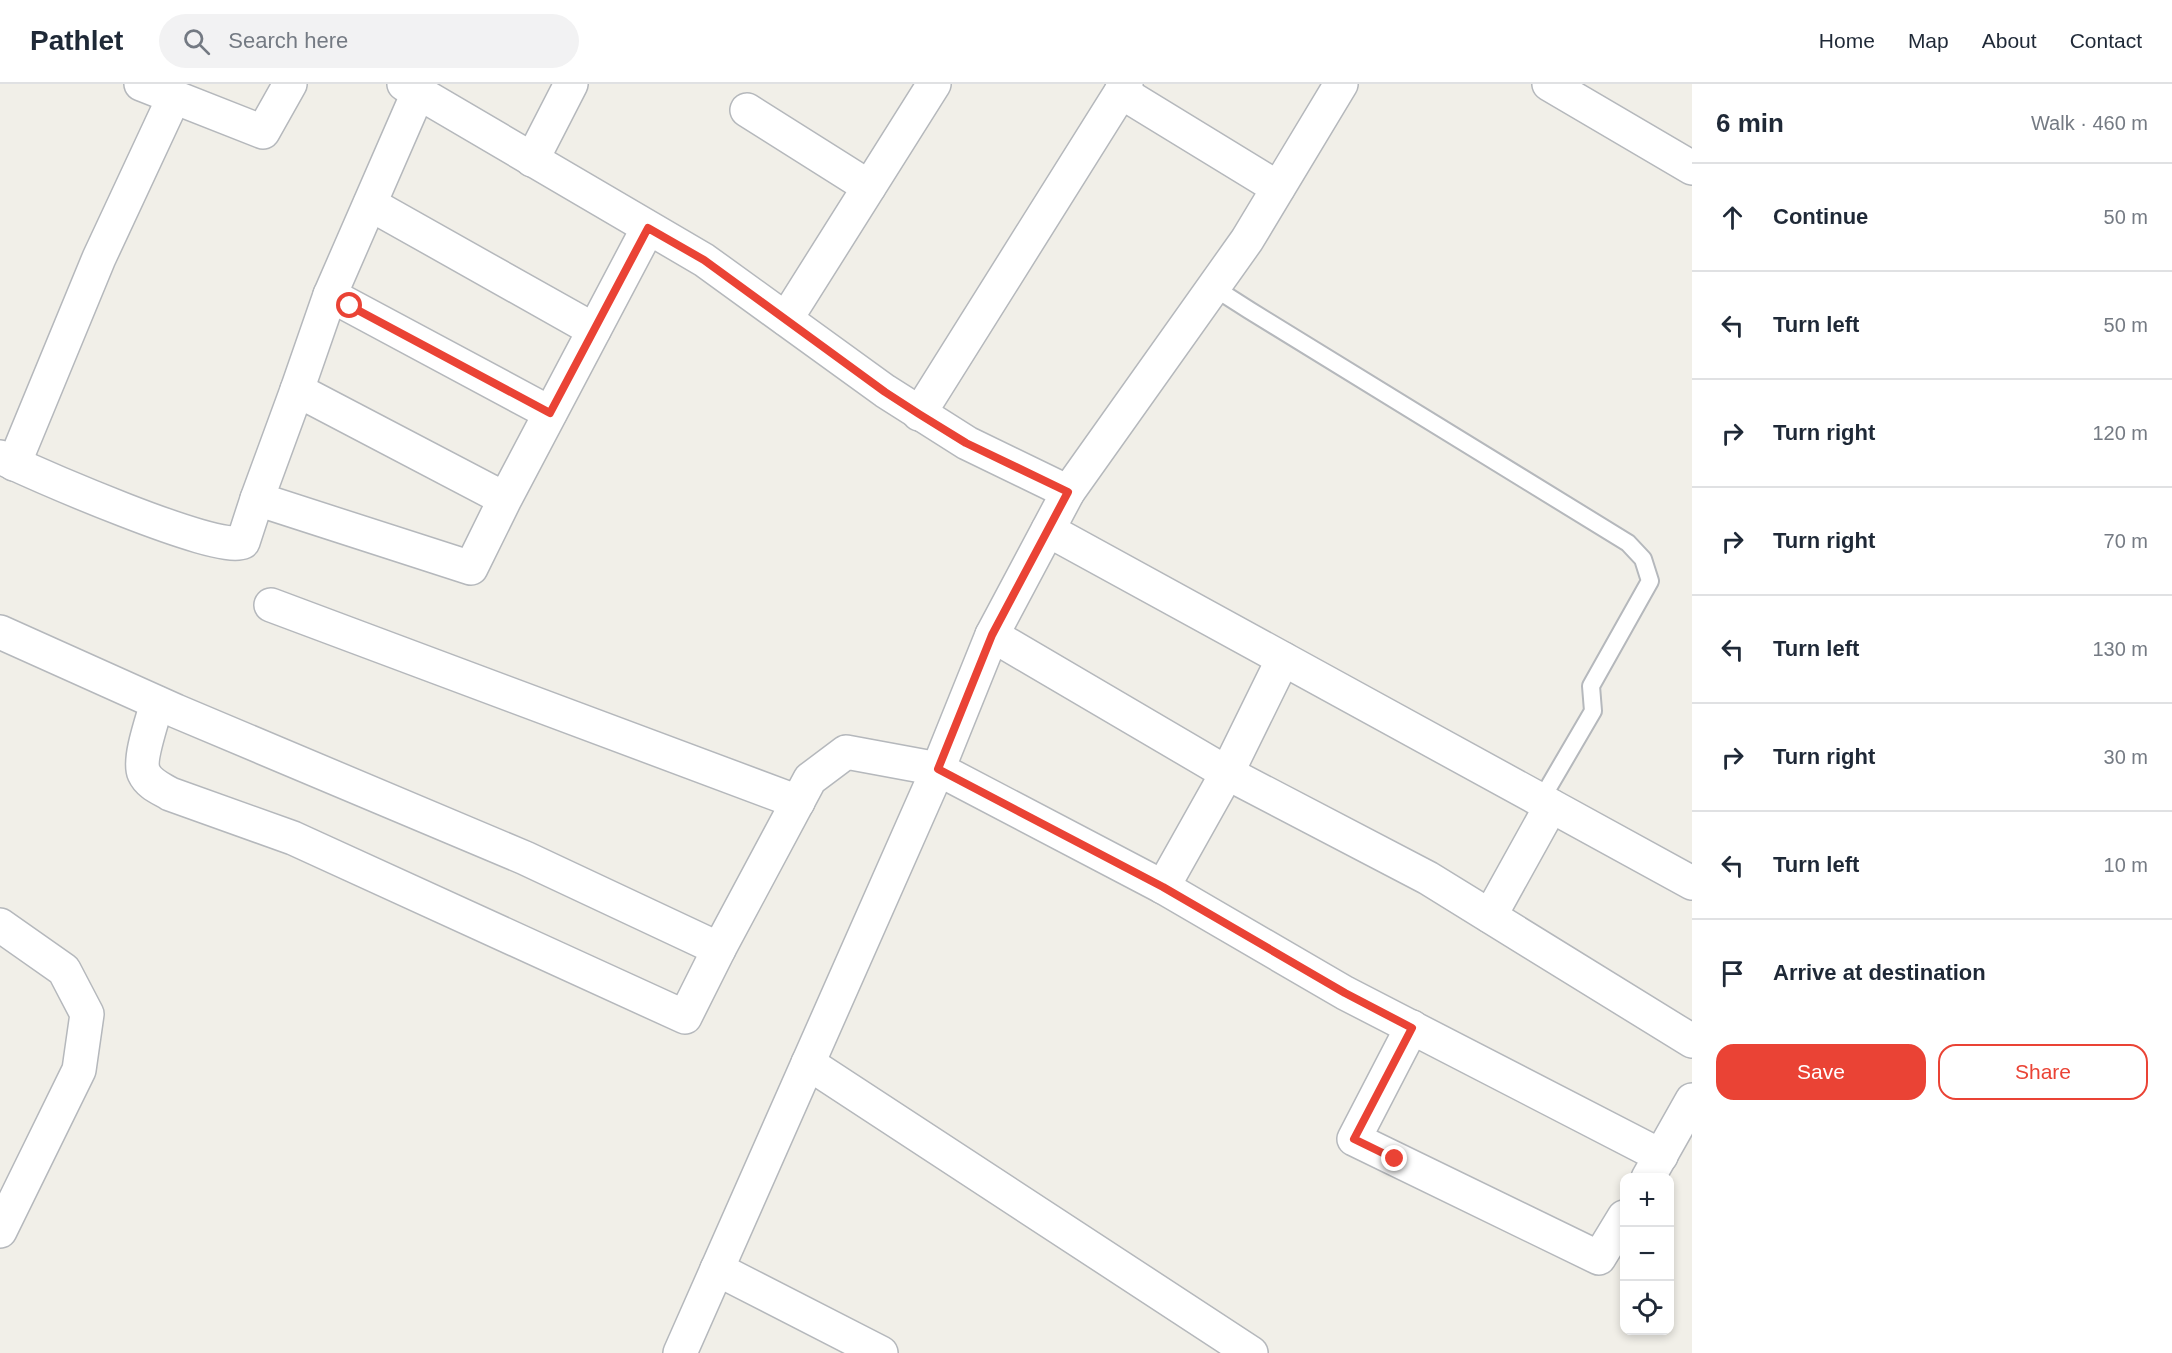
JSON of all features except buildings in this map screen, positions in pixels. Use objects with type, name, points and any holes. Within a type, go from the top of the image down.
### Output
[{"type":"street","points":[[141,84],[263,132],[290,84]]},
{"type":"street","points":[[532,160],[571,84]]},
{"type":"street","points":[[786,319],[934,84]]},
{"type":"street","points":[[680,1353],[938,769],[992,635],[1068,492],[1247,240],[1341,84]]},
{"type":"street","points":[[1550,84],[1692,168]]},
{"type":"street","points":[[174,97],[7,460],[180,532],[228,544],[237,545],[243,542],[330,295],[370,204],[411,88],[704,260],[885,392],[966,443],[1068,492]]},
{"type":"street","points":[[919,414],[1123,88],[1278,188]]},
{"type":"street","points":[[747,110],[869,187]]},
{"type":"street","points":[[370,204],[594,330]]},
{"type":"street","points":[[257,499],[471,568],[648,228]]},
{"type":"street","points":[[330,295],[550,413]]},
{"type":"street","points":[[297,390],[505,499]]},
{"type":"street","points":[[1048,530],[1692,883]]},
{"type":"street","points":[[271,605],[798,802]]},
{"type":"street","points":[[0,632],[157,703],[525,858],[719,949]]},
{"type":"street","points":[[992,635],[1227,773],[1428,878],[1692,1041]]},
{"type":"street","points":[[1163,887],[1227,773],[1283,658]]},
{"type":"street","points":[[157,703],[144,754],[143,771],[152,784],[170,794],[293,838],[686,1017],[719,949],[810,779],[846,752],[938,769],[1163,887],[1345,993],[1412,1028],[1655,1167],[1692,1100]]},
{"type":"street","points":[[1490,916],[1546,803]]},
{"type":"street","points":[[0,925],[64,970],[87,1014],[79,1070],[0,1231]]},
{"type":"street","points":[[1412,1028],[1354,1139],[1599,1258],[1620,1224]]},
{"type":"street","points":[[808,1063],[1251,1353]]},
{"type":"street","points":[[717,1269],[882,1353]]},
{"type":"lane","points":[[1214,287],[1628,543],[1643,559],[1650,581],[1591,686],[1593,711],[1546,803]]},
{"type":"route","points":[[350,306],[550,413],[648,228],[704,260],[885,392],[919,414],[966,443],[1068,492],[992,635],[938,769],[1163,887],[1345,993],[1412,1028],[1354,1139],[1395,1159]]}]
